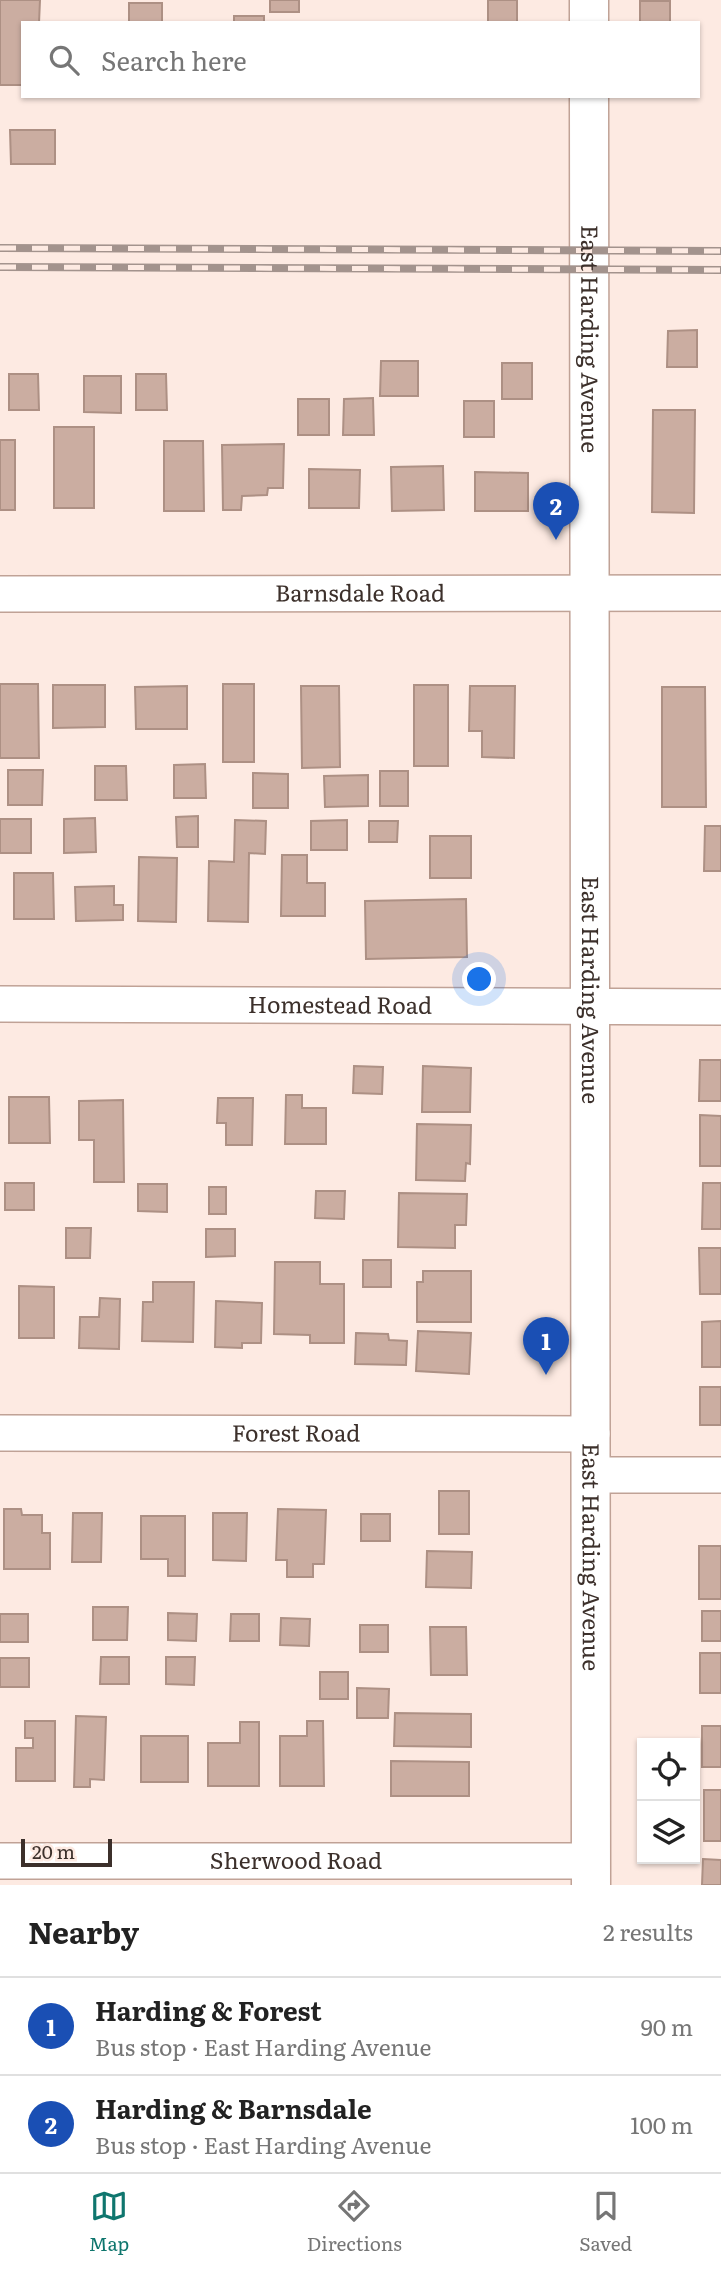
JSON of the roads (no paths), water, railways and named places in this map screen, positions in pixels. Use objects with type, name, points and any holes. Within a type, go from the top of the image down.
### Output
[{"type":"street","points":[[589,0],[589,21]]},
{"type":"street","name":"East Harding Avenue","points":[[589,98],[591,1873]]},
{"type":"street","name":"Barnsdale Road","points":[[0,594],[721,593]]},
{"type":"street","name":"Homestead Road","points":[[0,1004],[721,1007]]},
{"type":"street","name":"Forest Road","points":[[0,1433],[592,1434]]},
{"type":"street","points":[[592,1475],[721,1475]]},
{"type":"street","name":"Sherwood Road","points":[[0,1861],[591,1873]]},
{"type":"railway","points":[[0,248],[721,251]]},
{"type":"railway","points":[[0,267],[721,270]]},
{"type":"place","name":"Harding & Barnsdale","points":[[556,540]]},
{"type":"place","name":"Harding & Forest","points":[[546,1375]]}]
